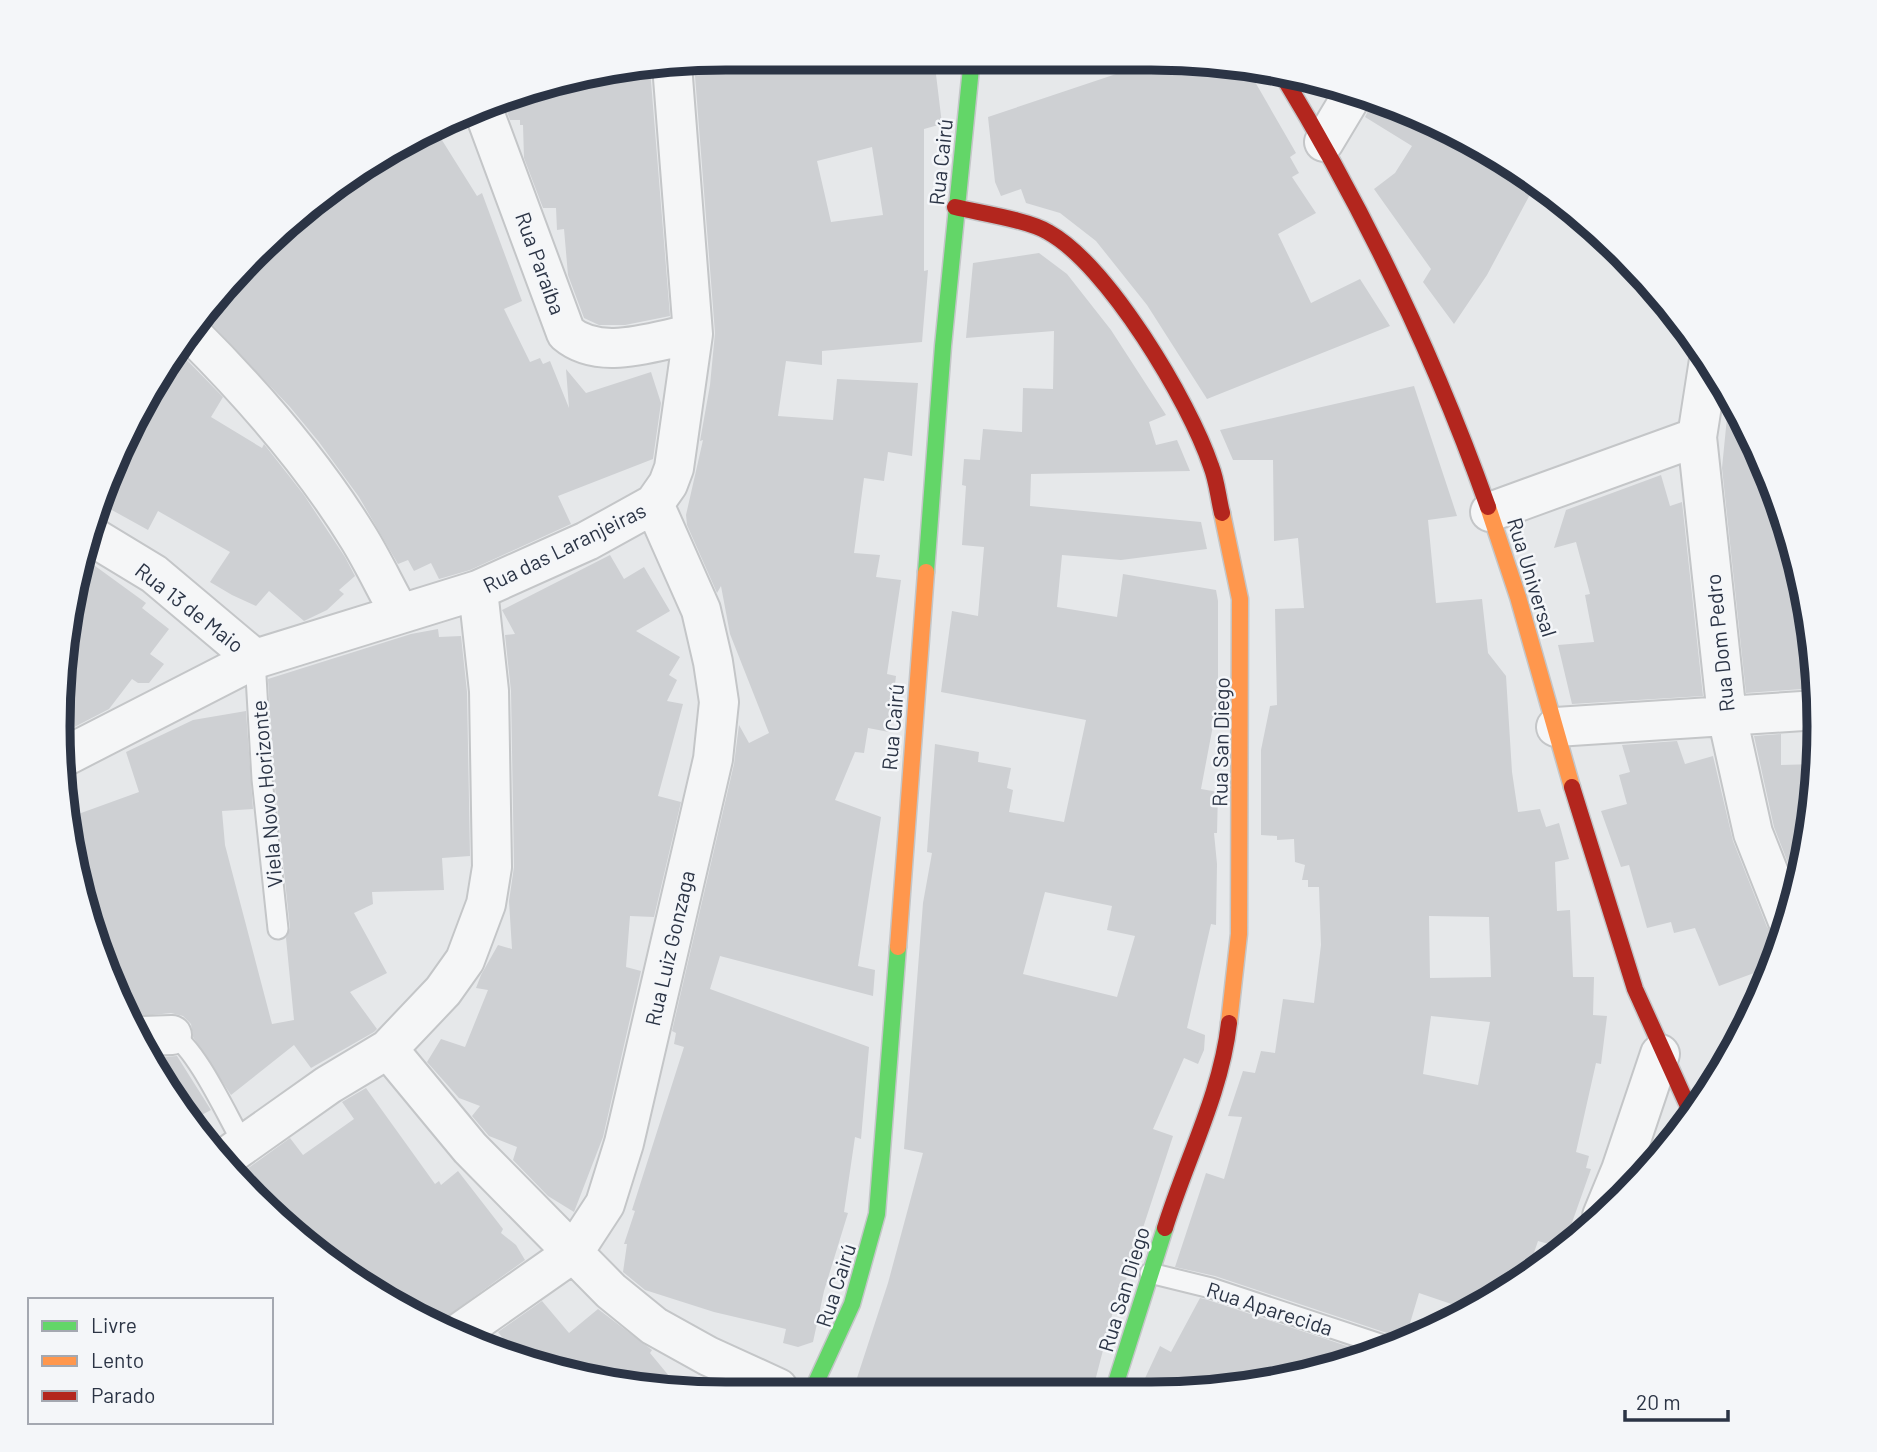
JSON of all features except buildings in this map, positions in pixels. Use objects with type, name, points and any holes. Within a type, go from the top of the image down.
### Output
[{"type":"street","name":"Rua Cairú","points":[[816,1382],[842,1337],[868,1256],[877,1214],[956,206],[971,70]]},
{"type":"street","name":"Rua das Laranjeiras","points":[[71,754],[255,659],[398,612],[478,590],[587,541],[654,504],[668,484],[679,447],[693,334],[673,72]]},
{"type":"street","name":"Rua Universal","points":[[1289,85],[1324,142],[1422,335],[1490,512],[1556,727],[1575,808],[1608,912],[1660,1054],[1686,1104]]},
{"type":"street","points":[[1324,142],[1349,101]]},
{"type":"street","name":"Rua Paraíba","points":[[485,116],[566,332],[577,342],[601,349],[693,334]]},
{"type":"street","name":"Rua San Diego","points":[[956,206],[1047,231],[1082,258],[1129,317],[1188,410],[1212,467],[1240,599],[1238,934],[1233,1001],[1217,1084],[1182,1173],[1116,1382]]},
{"type":"street","points":[[197,339],[275,421],[314,472],[359,537],[398,612]]},
{"type":"street","name":"Rua Dom Pedro","points":[[1706,378],[1697,437],[1727,716],[1754,833],[1782,906]]},
{"type":"street","points":[[1490,512],[1697,437]]},
{"type":"street","name":"Rua Luiz Gonzaga","points":[[466,1328],[573,1254],[590,1230],[615,1178],[713,759],[719,702],[701,610],[654,504]]},
{"type":"street","name":"Rua 13 de Maio","points":[[97,540],[154,574],[255,659]]},
{"type":"street","points":[[233,1152],[328,1085],[388,1049],[443,991],[465,960],[486,904],[492,867],[489,691],[478,590]]},
{"type":"street","points":[[1556,727],[1807,711]]},
{"type":"street","points":[[388,1049],[470,1148],[611,1292],[654,1326],[708,1356],[765,1382]]},
{"type":"street","points":[[1611,1193],[1660,1054]]},
{"type":"lane","name":"Viela Novo Horizonte","points":[[255,659],[262,779],[278,929]]},
{"type":"lane","points":[[157,1036],[180,1039],[192,1054],[233,1152]]},
{"type":"lane","name":"Rua Aparecida","points":[[1150,1273],[1234,1295],[1373,1343]]},
{"type":"traffic: fast","points":[[926,572],[943,346],[971,70]]},
{"type":"traffic: fast","points":[[816,1382],[852,1304],[877,1214],[898,947]]},
{"type":"traffic: fast","points":[[1116,1382],[1165,1228]]},
{"type":"traffic: slow","points":[[1488,507],[1518,597],[1572,787]]},
{"type":"traffic: slow","points":[[1222,513],[1240,599],[1239,934],[1229,1023]]},
{"type":"traffic: slow","points":[[898,947],[926,572]]},
{"type":"traffic: jam","points":[[1288,85],[1341,178],[1396,285],[1445,394],[1488,507]]},
{"type":"traffic: jam","points":[[955,207],[1016,220],[1048,232],[1096,273],[1144,337],[1185,407],[1213,472],[1222,513]]},
{"type":"traffic: jam","points":[[1572,787],[1635,989],[1687,1103]]},
{"type":"traffic: jam","points":[[1165,1228],[1211,1101],[1229,1023]]}]
